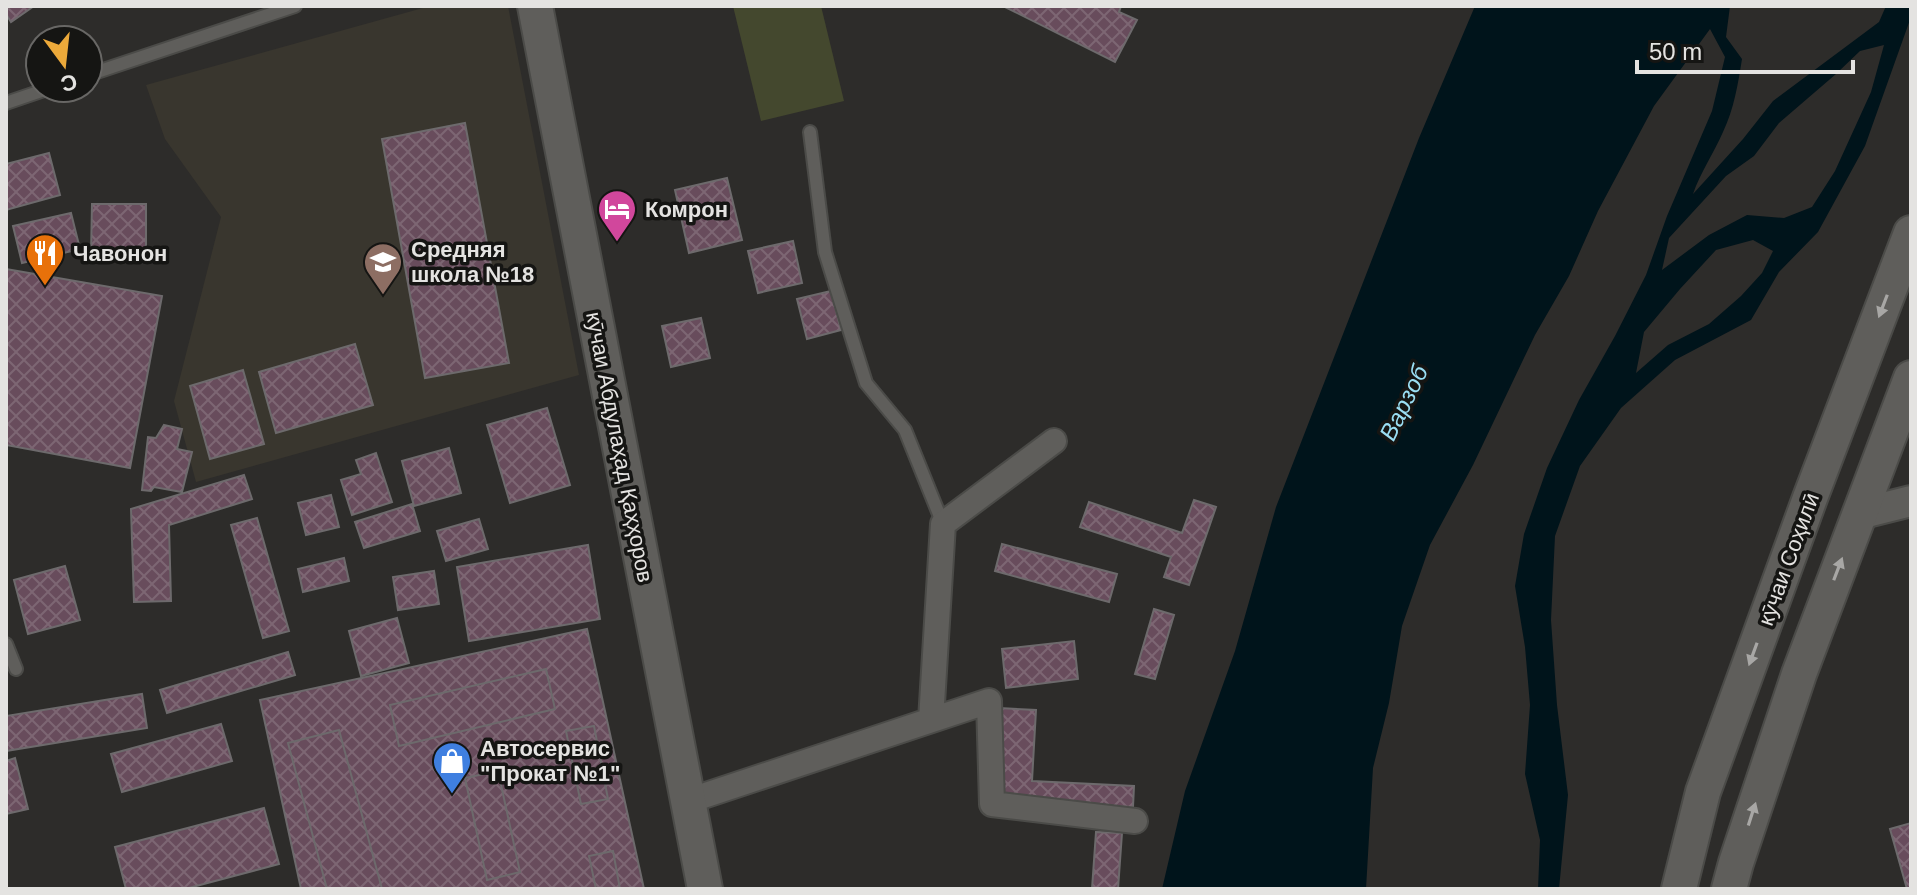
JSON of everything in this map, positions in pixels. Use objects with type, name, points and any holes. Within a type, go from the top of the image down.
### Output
[{"type":"main road","name":"кӯчаи Абдулаҳад Қаҳҳоров","points":[[535,6],[705,889]]},
{"type":"main road","name":"кӯчаи Соҳилӣ","points":[[1679,889],[1703,792],[1911,233]]},
{"type":"main road","points":[[1729,889],[1799,674],[1911,378]]},
{"type":"street","points":[[931,720],[943,524],[1054,441]]},
{"type":"street","points":[[1859,514],[1911,501]]},
{"type":"street","points":[[688,801],[989,701],[992,804],[1135,821]]},
{"type":"lane","points":[[104,70],[295,6]]},
{"type":"lane","points":[[810,132],[825,252],[866,383],[905,430],[943,524]]},
{"type":"lane","points":[[6,644],[16,669]]},
{"type":"shaded area","name":"Средняя школа №18","points":[[430,6],[508,6],[579,375],[196,482],[174,401],[221,217],[165,139],[146,85]]},
{"type":"green space","points":[[733,6],[821,6],[844,101],[761,121]]},
{"type":"water","name":"Варзоб","points":[[1475,6],[1730,6],[1726,37],[1742,59],[1737,87],[1727,123],[1693,194],[1773,101],[1879,22],[1886,6],[1911,6],[1911,17],[1865,146],[1818,232],[1779,272],[1751,320],[1675,360],[1621,408],[1580,466],[1555,536],[1551,620],[1568,795],[1559,889],[1538,889],[1540,840],[1525,774],[1530,705],[1515,586],[1524,534],[1547,468],[1579,400],[1646,275],[1667,216],[1712,111],[1725,57],[1710,29],[1654,106],[1430,545],[1402,626],[1389,703],[1373,768],[1366,889],[1162,889],[1185,791],[1235,651],[1276,507],[1419,138]],"holes":[[[1884,45],[1871,92],[1835,171],[1812,207],[1784,218],[1747,215],[1709,235],[1662,270],[1669,238],[1726,176],[1754,156],[1779,123],[1860,51]],[[1753,240],[1773,251],[1762,273],[1709,324],[1668,345],[1636,373],[1644,332],[1680,289],[1716,250]]]},
{"type":"building","points":[[6,6],[34,6],[11,22]]},
{"type":"building","points":[[1003,6],[1121,6],[1119,12],[1137,20],[1115,62]]},
{"type":"building","points":[[465,123],[509,363],[425,378],[382,139]]},
{"type":"building","points":[[49,153],[60,195],[6,210],[6,164]]},
{"type":"building","points":[[727,178],[742,240],[689,253],[675,190]]},
{"type":"building","points":[[92,204],[146,204],[146,255],[91,255]]},
{"type":"building","points":[[71,213],[80,249],[22,263],[13,226]]},
{"type":"building","points":[[793,241],[802,283],[758,293],[748,251]]},
{"type":"building","points":[[6,269],[162,296],[130,468],[6,445]]},
{"type":"building","points":[[831,291],[841,330],[807,339],[797,299]]},
{"type":"building","points":[[701,318],[710,358],[671,367],[662,326]]},
{"type":"building","points":[[355,344],[373,405],[276,433],[259,372]]},
{"type":"building","points":[[243,370],[264,444],[210,459],[190,386]]},
{"type":"building","points":[[547,408],[570,485],[510,503],[487,425]]},
{"type":"building","points":[[164,425],[182,429],[177,449],[192,452],[182,492],[154,487],[151,491],[142,490],[148,437],[156,438]]},
{"type":"building","points":[[449,448],[461,493],[414,506],[402,461]]},
{"type":"building","points":[[376,453],[392,502],[352,515],[341,480],[361,474],[356,460]]},
{"type":"building","points":[[244,475],[252,499],[169,525],[171,601],[134,602],[131,509]]},
{"type":"building","points":[[331,495],[339,527],[306,535],[298,503]]},
{"type":"building","points":[[1194,500],[1216,507],[1189,585],[1164,577],[1171,557],[1080,527],[1089,502],[1182,533]]},
{"type":"building","points":[[412,504],[420,531],[364,548],[355,522]]},
{"type":"building","points":[[257,518],[289,631],[263,638],[231,525]]},
{"type":"building","points":[[479,519],[488,549],[446,561],[437,531]]},
{"type":"building","points":[[1002,544],[1117,574],[1109,602],[995,571]]},
{"type":"building","points":[[588,545],[600,619],[469,641],[457,567]]},
{"type":"building","points":[[344,558],[349,581],[303,592],[298,569]]},
{"type":"building","points":[[65,566],[80,620],[28,634],[14,580]]},
{"type":"building","points":[[434,571],[439,604],[398,610],[393,577]]},
{"type":"building","points":[[1154,609],[1174,615],[1155,679],[1135,674]]},
{"type":"building","points":[[397,618],[409,663],[361,676],[349,631]]},
{"type":"building","name":"Автосервис \"Прокат №1\"","points":[[587,629],[644,889],[301,889],[260,700]]},
{"type":"building","points":[[1074,641],[1078,679],[1006,688],[1002,649]]},
{"type":"building","points":[[288,652],[295,675],[167,713],[160,690]]},
{"type":"building","points":[[546,669],[555,709],[399,746],[390,705]]},
{"type":"building","points":[[142,694],[147,728],[6,751],[6,716]]},
{"type":"building","points":[[999,708],[1036,710],[1032,781],[1134,786],[1133,807],[995,800]]},
{"type":"building","points":[[221,724],[232,761],[122,792],[111,754]]},
{"type":"building","points":[[594,726],[608,799],[581,804],[566,731]]},
{"type":"building","points":[[339,730],[382,889],[327,889],[288,743]]},
{"type":"building","points":[[15,758],[28,809],[6,814],[6,761]]},
{"type":"building","points":[[498,771],[520,872],[487,880],[465,778]]},
{"type":"building","points":[[264,808],[279,864],[185,889],[126,889],[115,847]]},
{"type":"building","points":[[1911,823],[1911,889],[1907,889],[1890,829]]},
{"type":"building","points":[[1096,832],[1122,833],[1118,889],[1092,889]]},
{"type":"building","points":[[613,851],[620,889],[596,889],[589,856]]},
{"type":"place","name":"Комрон","points":[[617,243]]},
{"type":"place","name":"Чавонон","points":[[45,287]]},
{"type":"place","name":"Средняя школа №18","points":[[383,296]]},
{"type":"place","name":"Автосервис \"Прокат №1\"","points":[[452,795]]}]
